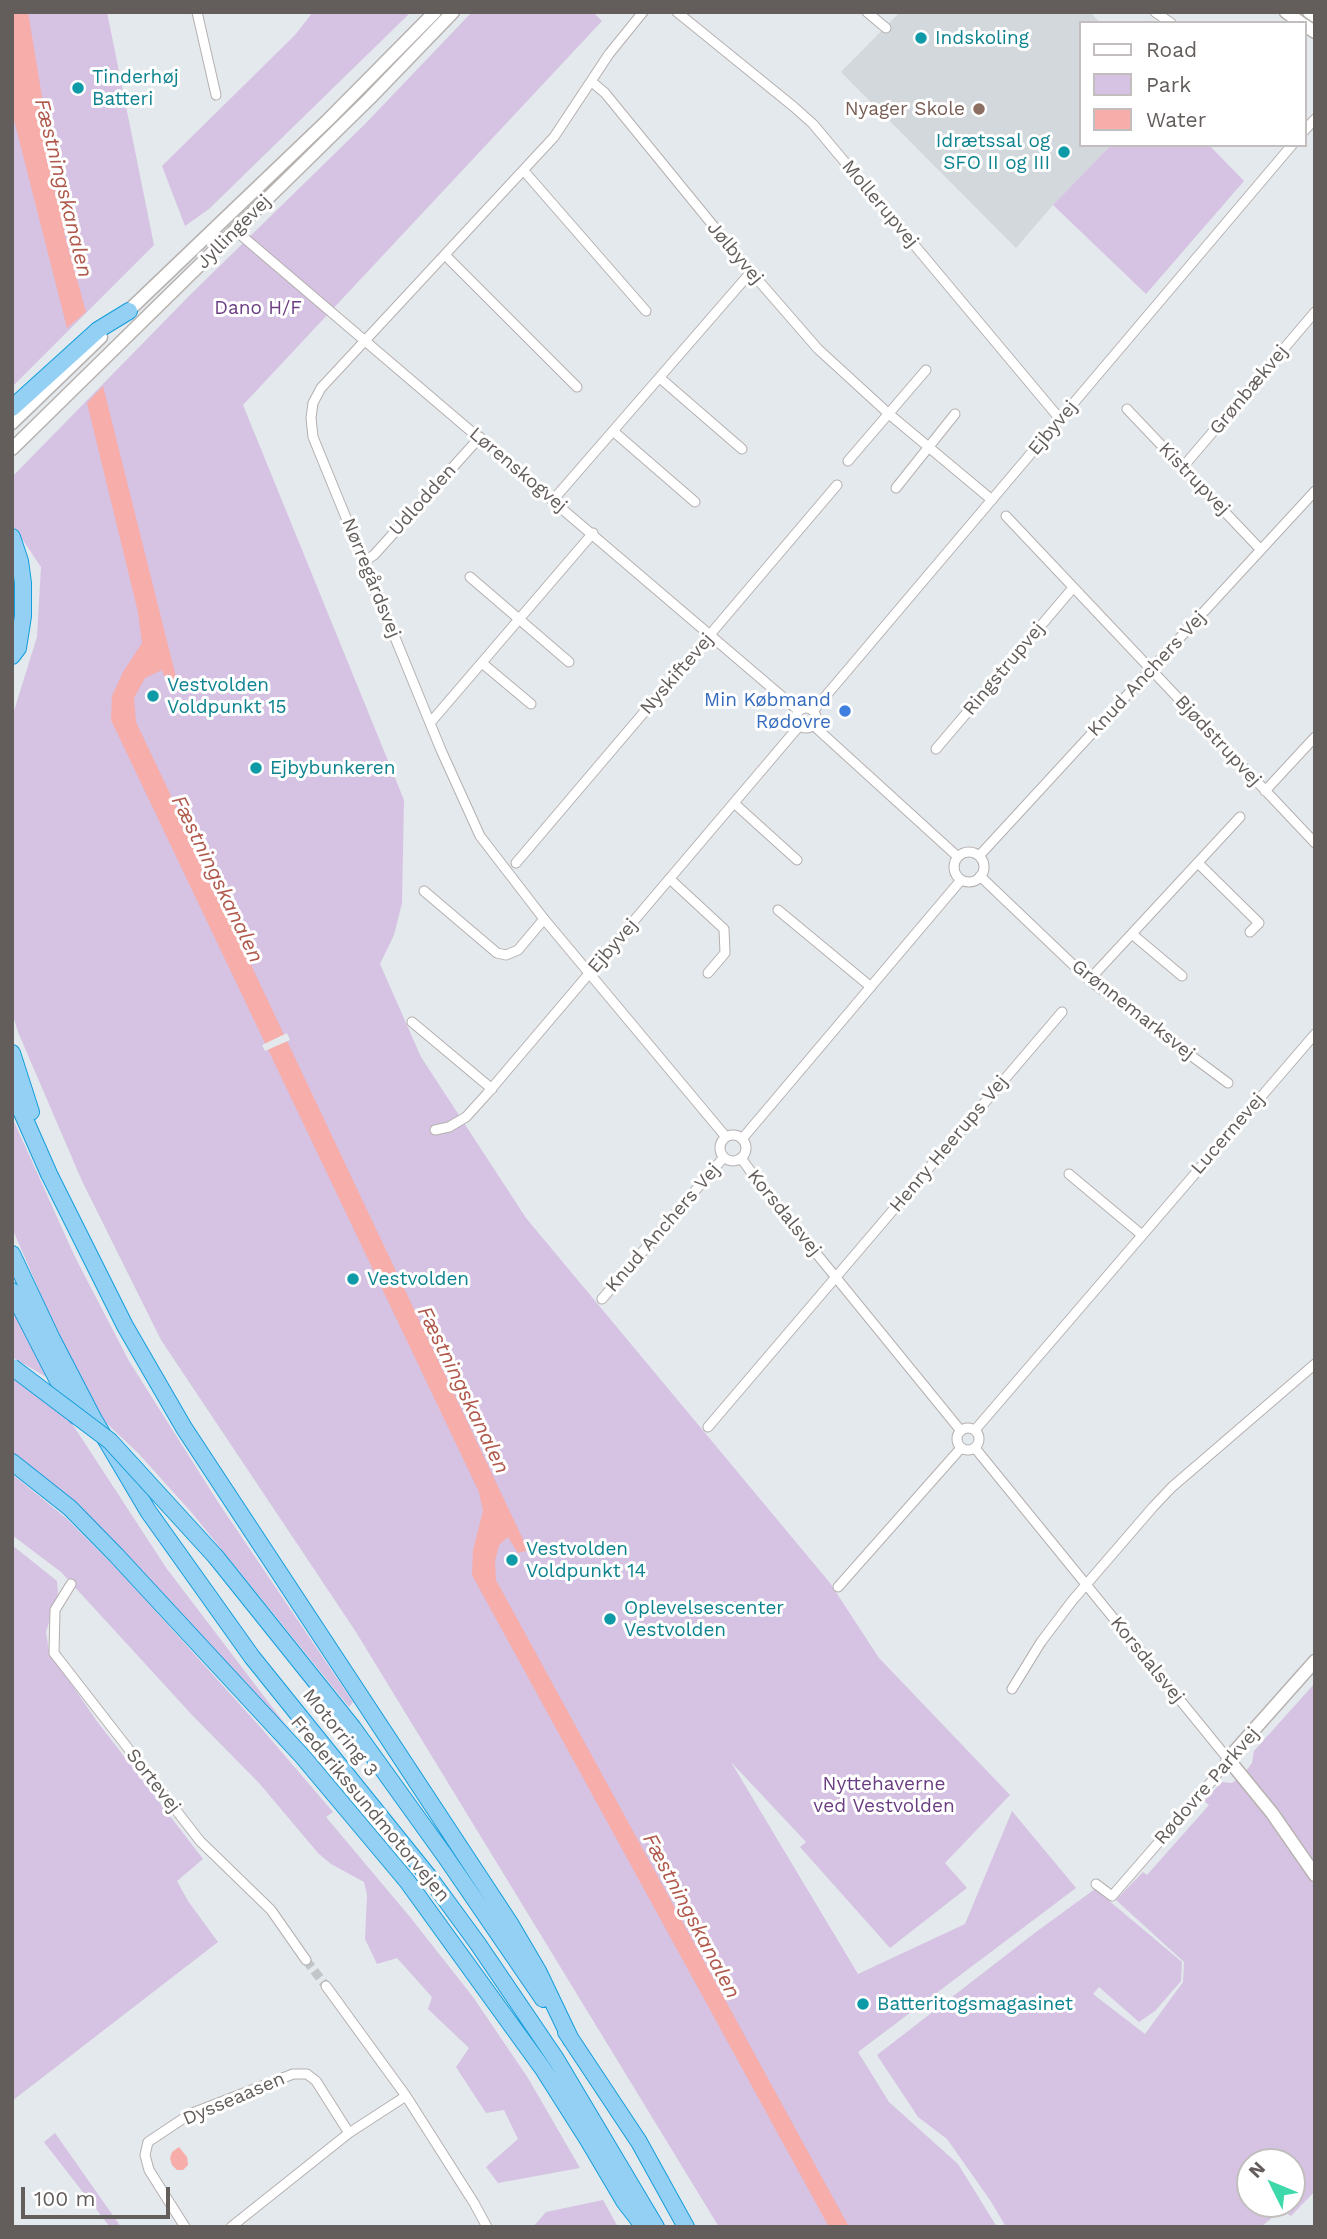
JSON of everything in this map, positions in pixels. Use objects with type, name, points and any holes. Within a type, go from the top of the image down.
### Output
[{"type":"highway","points":[[12,408],[98,330],[128,311]]},
{"type":"highway","points":[[12,537],[20,561],[23,616],[18,648],[12,656]]},
{"type":"highway","points":[[12,583],[12,625]]},
{"type":"highway","points":[[12,1053],[48,1174]]},
{"type":"highway","points":[[12,1090],[48,1174],[125,1326],[184,1428],[511,1925],[538,1971],[571,2040],[639,2142],[685,2227]]},
{"type":"highway","name":"Motorring 3","points":[[12,1254],[93,1418],[148,1511],[252,1657],[429,1877],[478,1944],[556,2059],[656,2227]]},
{"type":"highway","points":[[12,1291],[79,1422],[148,1511]]},
{"type":"highway","name":"Frederikssundmotorvejen","points":[[12,1367],[110,1441],[216,1557],[353,1728],[445,1856],[571,2040]]},
{"type":"highway","name":"Frederikssundmotorvejen","points":[[12,1462],[70,1508],[116,1555],[303,1758],[407,1881],[542,2069],[624,2201],[644,2227]]},
{"type":"street","points":[[197,12],[216,95]]},
{"type":"street","name":"Jyllingevej","points":[[12,423],[336,112],[435,12]]},
{"type":"street","name":"Jyllingevej","points":[[12,449],[370,98],[453,12]]},
{"type":"street","name":"Nørregårdsvej","points":[[589,974],[480,836],[430,723],[313,437],[311,418],[313,403],[321,388],[554,137],[610,54],[643,12]]},
{"type":"street","name":"Mollerupvej","points":[[677,12],[813,124],[1060,419]]},
{"type":"street","points":[[867,12],[886,28]]},
{"type":"street","points":[[1309,12],[1315,16]]},
{"type":"street","name":"Jølbyvej","points":[[592,82],[605,93],[751,272],[818,349],[889,414],[992,500]]},
{"type":"street","name":"Ejbyvej","points":[[813,711],[1290,147]]},
{"type":"street","points":[[524,171],[646,311]]},
{"type":"street","name":"Lørenskogvej","points":[[235,230],[364,342],[593,533],[799,712]]},
{"type":"street","points":[[445,255],[577,387]]},
{"type":"street","points":[[553,500],[751,272]]},
{"type":"street","name":"Grønbækvej","points":[[1182,468],[1315,312]]},
{"type":"street","points":[[848,461],[926,370]]},
{"type":"street","points":[[660,378],[742,449]]},
{"type":"street","name":"Kistrupvej","points":[[1127,409],[1261,550]]},
{"type":"street","points":[[896,488],[955,414]]},
{"type":"street","points":[[613,431],[695,502]]},
{"type":"street","name":"Udlodden","points":[[365,561],[374,555],[480,437]]},
{"type":"street","name":"Nyskiftevej","points":[[516,863],[837,485]]},
{"type":"street","name":"Knud Anchers Vej","points":[[979,856],[1315,491]]},
{"type":"street","name":"Bjødstrupvej","points":[[1006,516],[1315,844]]},
{"type":"street","points":[[430,723],[593,533]]},
{"type":"street","points":[[470,577],[569,662]]},
{"type":"street","name":"Ringstrupvej","points":[[936,749],[1072,589]]},
{"type":"street","points":[[482,663],[531,704]]},
{"type":"street","points":[[808,708],[813,711],[816,716],[813,724],[806,727],[800,725],[797,717],[799,712],[808,708]]},
{"type":"street","points":[[813,724],[958,857]]},
{"type":"street","name":"Ejbyvej","points":[[435,1130],[449,1127],[466,1117],[492,1089],[800,725]]},
{"type":"street","points":[[1265,791],[1315,737]]},
{"type":"street","points":[[735,804],[797,860]]},
{"type":"street","points":[[1089,980],[1240,817]]},
{"type":"street","points":[[968,852],[979,856],[984,866],[980,876],[971,881],[961,880],[954,867],[958,857],[968,852]]},
{"type":"street","points":[[1198,863],[1259,923],[1250,932]]},
{"type":"street","name":"Grønnemarksvej","points":[[980,876],[1089,980],[1228,1083]]},
{"type":"street","points":[[671,880],[724,929],[725,953],[708,973]]},
{"type":"street","points":[[742,1139],[961,880]]},
{"type":"street","points":[[424,891],[496,953],[506,955],[517,950],[544,919]]},
{"type":"street","points":[[778,911],[871,987]]},
{"type":"street","points":[[1132,934],[1182,976]]},
{"type":"street","points":[[589,974],[726,1137]]},
{"type":"street","name":"Henry Heerups Vej","points":[[708,1427],[1062,1012]]},
{"type":"street","points":[[412,1022],[492,1089]]},
{"type":"street","name":"Lucernevej","points":[[975,1430],[1315,1034]]},
{"type":"street","points":[[734,1135],[742,1139],[746,1149],[741,1158],[732,1161],[724,1157],[720,1149],[726,1137],[734,1135]]},
{"type":"street","name":"Knud Anchers Vej","points":[[602,1299],[724,1157]]},
{"type":"street","name":"Korsdalsvej","points":[[741,1158],[961,1431]]},
{"type":"street","points":[[1069,1174],[1142,1235]]},
{"type":"street","points":[[1012,1689],[1041,1642],[1086,1584],[1153,1507],[1172,1487],[1315,1364]]},
{"type":"street","points":[[970,1428],[975,1430],[979,1437],[975,1448],[968,1451],[961,1448],[957,1437],[961,1431],[970,1428]]},
{"type":"street","points":[[838,1587],[961,1448]]},
{"type":"street","name":"Korsdalsvej","points":[[975,1448],[1272,1813],[1315,1875]]},
{"type":"street","name":"Sortevej","points":[[71,1584],[55,1610],[54,1653],[200,1841],[271,1910],[306,1960]]},
{"type":"street","name":"Rødovre Parkvej","points":[[1096,1884],[1112,1896],[1315,1661]]},
{"type":"street","points":[[326,1986],[406,2096],[483,2225]]},
{"type":"street","name":"Dysseaasen","points":[[185,2227],[149,2170],[145,2155],[148,2142],[190,2113],[293,2074],[307,2074],[316,2081],[349,2133]]},
{"type":"street","points":[[231,2227],[349,2133],[406,2096]]},
{"type":"shaded area","name":"Nyager Skole","points":[[900,12],[1090,12],[1098,21],[1078,21],[1078,147],[1109,147],[1016,248],[841,72]]},
{"type":"green space","points":[[12,12],[107,12],[154,245],[12,387]]},
{"type":"green space","points":[[313,12],[411,12],[209,209],[185,226],[162,166],[295,35]]},
{"type":"green space","name":"Vestvolden","points":[[472,12],[593,12],[602,21],[243,405],[404,800],[402,903],[394,935],[380,964],[421,1057],[526,1218],[830,1583],[879,1658],[1010,1795],[945,1863],[967,1888],[890,1948],[800,1847],[806,1842],[731,1762],[858,1974],[965,1924],[1012,1811],[1076,1888],[858,2052],[889,2102],[958,2164],[997,2227],[719,2227],[356,1632],[161,1340],[82,1181],[18,1032],[12,1012],[12,717],[37,637],[41,567],[12,524],[12,477],[190,295],[365,124]]},
{"type":"green space","points":[[1109,147],[1211,147],[1244,181],[1146,294],[1053,205]]},
{"type":"green space","points":[[12,1117],[75,1257],[129,1361],[218,1502],[353,1702],[349,1707],[192,1513],[138,1453],[101,1418],[64,1348],[12,1228]]},
{"type":"green space","points":[[12,1306],[48,1378],[12,1357]]},
{"type":"green space","points":[[12,1378],[71,1422],[167,1569],[295,1737],[76,1504],[12,1453]]},
{"type":"green space","points":[[12,1474],[66,1518],[121,1573],[333,1812],[326,1817],[473,1997],[528,2078],[580,2168],[498,2183],[486,2167],[518,2139],[504,2110],[486,2113],[456,2067],[469,2048],[428,2009],[432,1997],[397,1958],[377,1964],[365,1939],[367,1895],[364,1882],[331,1864],[318,1853],[259,1783],[193,1716],[61,1572],[12,1535]]},
{"type":"green space","points":[[12,1545],[57,1581],[58,1593],[46,1632],[49,1651],[96,1720],[203,1859],[177,1881],[218,1942],[12,2101]]},
{"type":"green space","points":[[1315,1683],[1315,2191],[1306,2200],[1306,2148],[1236,2148],[1236,2218],[1272,2218],[1261,2227],[1006,2227],[947,2139],[918,2117],[877,2055],[1095,1889],[1182,1962],[1181,1981],[1155,2011],[1139,2022],[1099,1987],[1093,1994],[1145,2034],[1183,1982],[1184,1962],[1116,1900],[1143,1872],[1147,1875],[1209,1805],[1204,1801],[1222,1782],[1232,1783],[1242,1776],[1252,1763],[1254,1751]]},
{"type":"green space","points":[[55,2133],[121,2227],[110,2227],[44,2142]]},
{"type":"green space","points":[[603,2200],[618,2227],[533,2227],[546,2212]]},
{"type":"water","points":[[12,12],[28,12],[65,236],[86,312],[67,328],[12,112]]},
{"type":"water","points":[[103,386],[178,685],[169,688],[162,670],[145,678],[134,698],[136,722],[528,1550],[518,1553],[508,1537],[499,1545],[495,1561],[496,1580],[849,2227],[829,2227],[472,1575],[473,1550],[483,1511],[479,1492],[111,720],[112,696],[123,672],[142,643],[138,612],[87,403]]},
{"type":"water","points":[[179,2147],[187,2157],[188,2165],[183,2170],[177,2170],[170,2158],[172,2152]]},
{"type":"pier","points":[[287,1033],[290,1040],[265,1051],[262,1045]]},
{"type":"tunnel","points":[[306,1960],[326,1986]]},
{"type":"place","name":"Indskoling","points":[[921,38]]},
{"type":"place","name":"Tinderhøj Batteri","points":[[78,88]]},
{"type":"place","name":"Nyager Skole","points":[[979,109]]},
{"type":"place","name":"Idrætssal og SFO II og III","points":[[1064,152]]},
{"type":"place","name":"Vestvolden Voldpunkt 15","points":[[153,696]]},
{"type":"place","name":"Min Købmand Rødovre","points":[[845,711]]},
{"type":"place","name":"Ejbybunkeren","points":[[256,768]]},
{"type":"place","name":"Vestvolden","points":[[353,1279]]},
{"type":"place","name":"Vestvolden Voldpunkt 14","points":[[512,1560]]},
{"type":"place","name":"Oplevelsescenter Vestvolden","points":[[610,1619]]},
{"type":"place","name":"Batteritogsmagasinet","points":[[863,2004]]},
{"type":"water label","name":"Fæstningskanalen","points":[[63,188]]},
{"type":"water label","name":"Fæstningskanalen","points":[[217,879]]},
{"type":"water label","name":"Fæstningskanalen","points":[[463,1390]]},
{"type":"water label","name":"Fæstningskanalen","points":[[691,1916]]},
{"type":"park label","name":"Dano H/F","points":[[258,308]]},
{"type":"park label","name":"Nyttehaverne ved Vestvolden","points":[[884,1795]]}]
